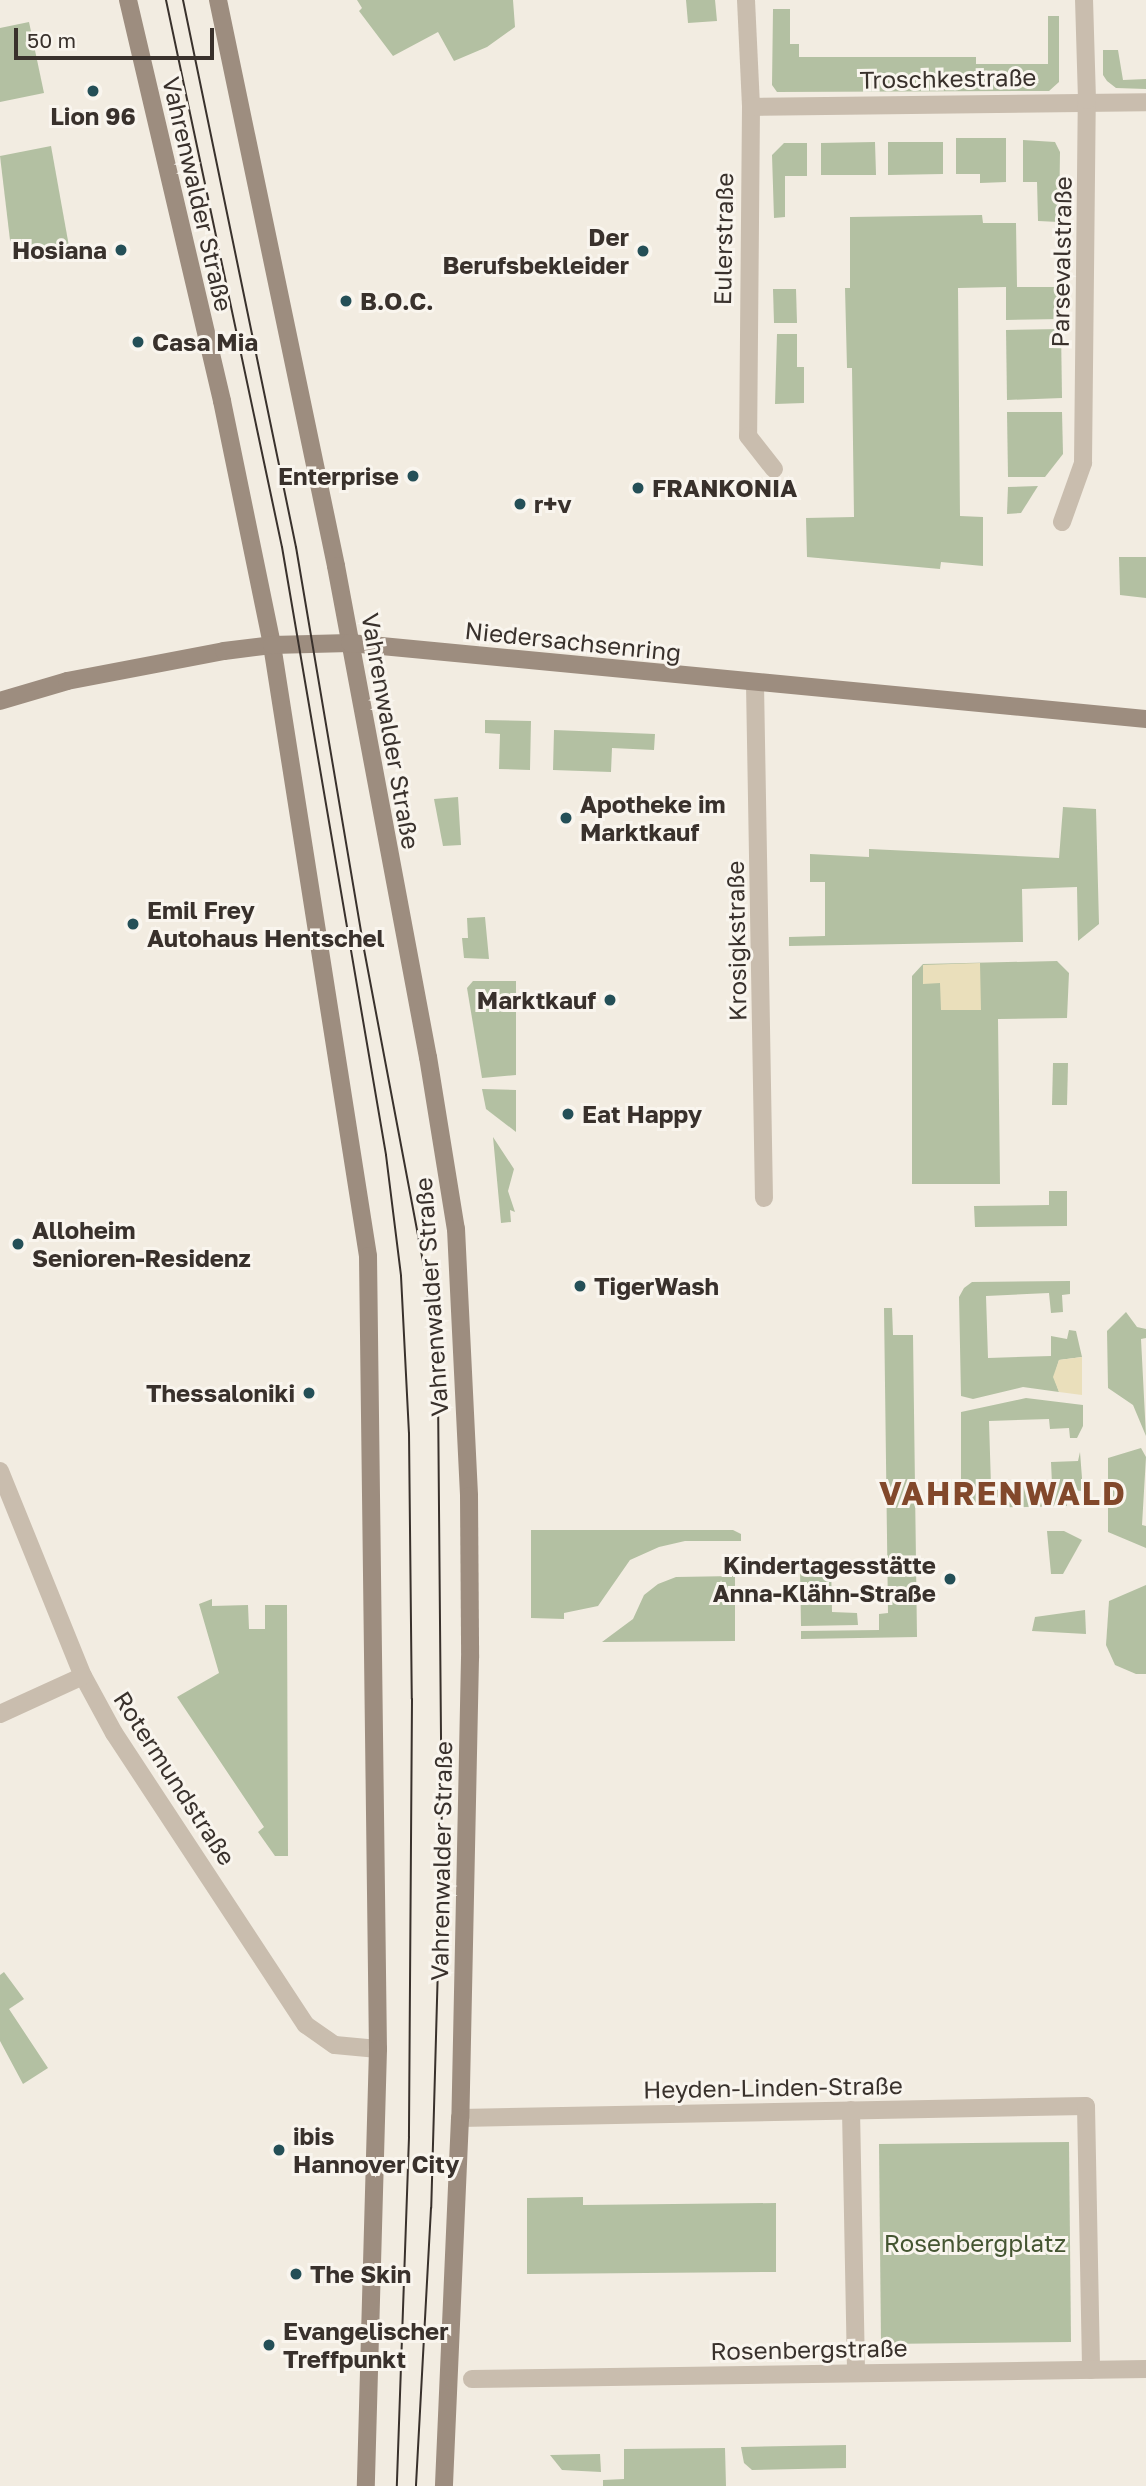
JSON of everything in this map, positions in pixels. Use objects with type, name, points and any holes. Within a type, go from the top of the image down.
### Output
[{"type":"main road","name":"Vahrenwalder Straße","points":[[128,0],[222,401],[272,645],[368,1256],[378,2049],[366,2486]]},
{"type":"main road","name":"Vahrenwalder Straße","points":[[218,0],[350,643],[430,1067],[456,1229],[471,1633],[460,2118],[444,2486]]},
{"type":"main road","name":"Niedersachsenring","points":[[0,701],[67,681],[272,645],[350,643],[755,684],[1146,719]]},
{"type":"street","name":"Eulerstraße","points":[[746,0],[751,107],[748,436],[774,469]]},
{"type":"street","name":"Parsevalstraße","points":[[1062,522],[1083,463],[1087,100],[1084,0]]},
{"type":"street","name":"Troschkestraße","points":[[751,107],[1087,100],[1146,102]]},
{"type":"street","name":"Krosigkstraße","points":[[755,684],[764,1198]]},
{"type":"street","name":"Rotermundstraße","points":[[0,1471],[83,1676],[114,1733],[306,2025],[335,2045],[378,2049]]},
{"type":"street","points":[[0,1714],[83,1676]]},
{"type":"street","name":"Heyden-Linden-Straße","points":[[460,2118],[1086,2106],[1091,2370]]},
{"type":"street","points":[[851,2110],[856,2373]]},
{"type":"street","name":"Rosenbergstraße","points":[[472,2379],[1146,2369]]},
{"type":"green space","points":[[357,0],[513,0],[515,27],[487,47],[454,61],[438,32],[393,56],[359,11],[362,8]]},
{"type":"green space","points":[[686,0],[715,0],[717,21],[688,23]]},
{"type":"green space","points":[[773,9],[790,9],[790,44],[799,44],[799,57],[976,57],[976,64],[1048,64],[1048,16],[1059,16],[1059,82],[1049,91],[777,92],[772,85]]},
{"type":"green space","points":[[29,22],[44,93],[0,102],[0,28]]},
{"type":"green space","points":[[1103,50],[1118,50],[1123,80],[1146,79],[1146,89],[1116,88],[1107,81],[1103,75]]},
{"type":"green space","points":[[956,138],[1006,138],[1006,182],[980,183],[980,174],[956,174]]},
{"type":"green space","points":[[1023,140],[1055,142],[1060,152],[1059,222],[1038,221],[1037,182],[1023,182]]},
{"type":"green space","points":[[875,142],[876,175],[821,175],[821,143]]},
{"type":"green space","points":[[888,142],[943,142],[943,174],[888,175]]},
{"type":"green space","points":[[784,143],[807,143],[807,176],[785,176],[785,217],[774,218],[772,155]]},
{"type":"green space","points":[[51,146],[70,252],[22,260],[10,240],[0,156]]},
{"type":"green space","points":[[982,215],[983,223],[1016,223],[1017,287],[1061,287],[1061,319],[1006,320],[1006,287],[958,288],[960,516],[983,517],[983,566],[941,562],[940,569],[807,557],[806,518],[854,517],[852,368],[847,368],[845,288],[850,288],[850,217]]},
{"type":"green space","points":[[773,289],[796,289],[797,323],[774,323]]},
{"type":"green space","points":[[1061,329],[1062,398],[1007,400],[1006,330]]},
{"type":"green space","points":[[777,334],[797,334],[797,367],[804,367],[804,403],[775,404]]},
{"type":"green space","points":[[1007,412],[1062,412],[1063,454],[1045,477],[1008,477]]},
{"type":"green space","points":[[1038,486],[1021,513],[1007,514],[1008,487]]},
{"type":"green space","points":[[1119,557],[1146,557],[1146,598],[1120,595]]},
{"type":"green space","points":[[485,720],[531,721],[530,770],[499,769],[500,734],[485,733]]},
{"type":"green space","points":[[554,730],[655,734],[654,750],[612,748],[611,772],[553,770]]},
{"type":"green space","points":[[458,797],[461,845],[443,846],[434,799]]},
{"type":"green space","points":[[1063,807],[1096,809],[1099,924],[1078,941],[1077,887],[1022,889],[1023,942],[789,946],[789,937],[825,936],[825,882],[810,882],[810,854],[869,857],[869,849],[1059,858]]},
{"type":"green space","points":[[485,917],[489,959],[464,958],[462,938],[468,938],[467,918]]},
{"type":"green space","points":[[1057,961],[1069,973],[1067,1018],[998,1019],[1000,1184],[912,1184],[912,976],[923,964]]},
{"type":"green space","points":[[473,981],[516,981],[516,1075],[482,1078],[467,988]]},
{"type":"green space","points":[[1053,1063],[1068,1063],[1067,1105],[1052,1105]]},
{"type":"green space","points":[[482,1089],[516,1090],[516,1132],[486,1109]]},
{"type":"green space","points":[[493,1137],[514,1169],[508,1191],[515,1212],[510,1210],[511,1222],[501,1223]]},
{"type":"green space","points":[[1049,1191],[1067,1191],[1067,1226],[975,1227],[974,1206],[1049,1205]]},
{"type":"green space","points":[[1070,1281],[1070,1294],[1062,1295],[1063,1312],[1051,1313],[1049,1293],[986,1296],[988,1358],[1051,1356],[1051,1336],[1067,1339],[1069,1330],[1076,1331],[1082,1357],[1059,1360],[1054,1377],[1059,1392],[1023,1387],[973,1399],[961,1396],[959,1297],[964,1288],[972,1282]]},
{"type":"green space","points":[[884,1308],[892,1308],[893,1335],[913,1335],[917,1637],[801,1639],[801,1631],[879,1630],[879,1614],[888,1613]]},
{"type":"green space","points":[[1126,1312],[1137,1327],[1146,1329],[1146,1338],[1141,1339],[1146,1436],[1133,1405],[1108,1388],[1107,1331]]},
{"type":"green space","points":[[1026,1398],[1083,1405],[1083,1426],[1077,1438],[1070,1438],[1069,1428],[1050,1429],[1049,1419],[989,1421],[991,1486],[1052,1484],[1051,1462],[1078,1461],[1080,1452],[1083,1491],[1067,1490],[1067,1506],[977,1508],[961,1500],[961,1412]]},
{"type":"green space","points":[[1141,1448],[1146,1457],[1142,1525],[1146,1526],[1146,1548],[1108,1532],[1108,1458]]},
{"type":"green space","points":[[531,1530],[733,1530],[741,1534],[741,1541],[685,1541],[659,1547],[630,1560],[598,1606],[564,1613],[564,1619],[531,1618]]},
{"type":"green space","points":[[1047,1531],[1064,1531],[1082,1540],[1063,1574],[1051,1574]]},
{"type":"green space","points":[[831,1561],[832,1612],[857,1613],[858,1625],[801,1626],[800,1569],[780,1569],[779,1562]]},
{"type":"green space","points":[[735,1576],[735,1641],[602,1642],[633,1619],[644,1595],[658,1584],[676,1577]]},
{"type":"green space","points":[[1146,1585],[1146,1674],[1136,1674],[1115,1665],[1106,1645],[1109,1601]]},
{"type":"green space","points":[[212,1599],[212,1606],[248,1605],[249,1629],[265,1629],[265,1605],[287,1605],[288,1856],[275,1856],[258,1832],[264,1827],[177,1697],[219,1673],[199,1604]]},
{"type":"green space","points":[[1085,1610],[1086,1634],[1032,1631],[1035,1617]]},
{"type":"green space","points":[[4,1972],[24,1999],[9,2009],[48,2068],[23,2084],[0,2041],[0,1975]]},
{"type":"green space","name":"Rosenbergplatz","points":[[1069,2142],[1071,2342],[881,2344],[879,2144]]},
{"type":"green space","points":[[583,2197],[583,2205],[776,2203],[776,2272],[527,2274],[527,2198]]},
{"type":"green space","points":[[846,2445],[846,2468],[752,2470],[744,2463],[741,2447]]},
{"type":"green space","points":[[725,2448],[726,2486],[603,2486],[603,2480],[624,2479],[624,2449]]},
{"type":"green space","points":[[600,2454],[601,2472],[562,2470],[550,2455]]},
{"type":"sand","points":[[980,963],[981,1010],[941,1010],[940,983],[923,984],[923,965]]},
{"type":"sand","points":[[1082,1357],[1082,1395],[1059,1392],[1053,1377],[1059,1360]]},
{"type":"tram line","points":[[166,0],[282,547],[386,1155],[401,1276],[409,1433],[412,1699],[409,2137],[397,2486]]},
{"type":"tram line","points":[[183,0],[296,547],[363,944],[425,1271],[438,1393],[442,1822],[431,2208],[416,2486]]},
{"type":"place","name":"Lion 96","points":[[93,91]]},
{"type":"place","name":"Hosiana","points":[[121,250]]},
{"type":"place","name":"Der Berufsbekleider","points":[[643,251]]},
{"type":"place","name":"B.O.C.","points":[[346,301]]},
{"type":"place","name":"Casa Mia","points":[[138,342]]},
{"type":"place","name":"Enterprise","points":[[413,476]]},
{"type":"place","name":"FRANKONIA","points":[[638,488]]},
{"type":"place","name":"r+v","points":[[520,504]]},
{"type":"place","name":"Apotheke im Marktkauf","points":[[566,818]]},
{"type":"place","name":"Emil Frey Autohaus Hentschel","points":[[133,924]]},
{"type":"place","name":"Marktkauf","points":[[610,1000]]},
{"type":"place","name":"Eat Happy","points":[[568,1114]]},
{"type":"place","name":"Alloheim Senioren-Residenz","points":[[18,1244]]},
{"type":"place","name":"TigerWash","points":[[580,1286]]},
{"type":"place","name":"Thessaloniki","points":[[309,1393]]},
{"type":"place","name":"Kindertagesstätte Anna-Klähn-Straße","points":[[950,1579]]},
{"type":"place","name":"ibis Hannover City","points":[[279,2150]]},
{"type":"place","name":"The Skin","points":[[296,2274]]},
{"type":"place","name":"Evangelischer Treffpunkt","points":[[269,2345]]},
{"type":"district","name":"VAHRENWALD","points":[[1003,1493]]}]
